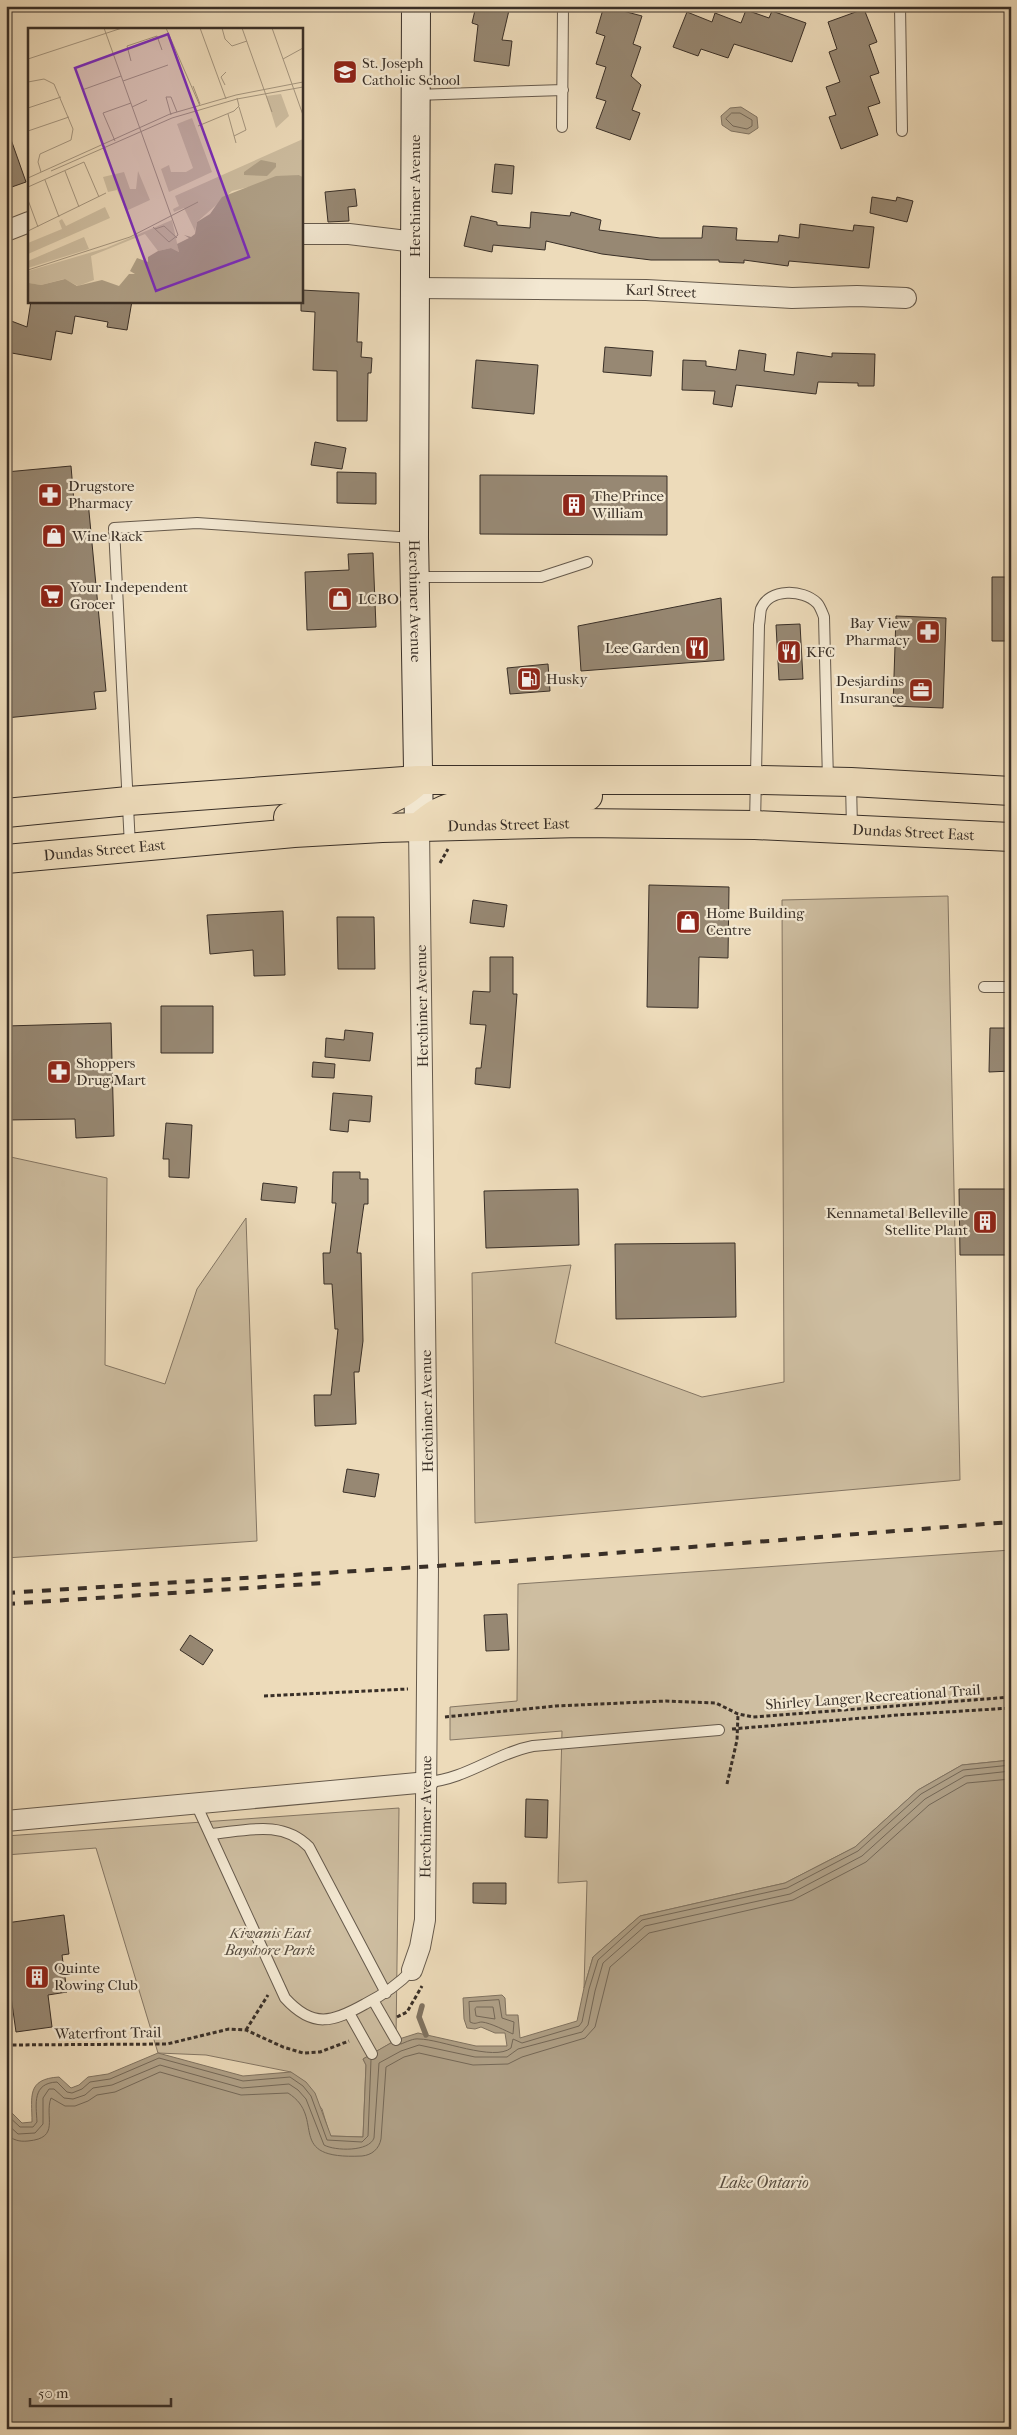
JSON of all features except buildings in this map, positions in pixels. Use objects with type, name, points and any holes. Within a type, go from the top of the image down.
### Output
[{"type":"main road","points":[[6,813],[128,801],[418,780],[639,778],[839,782],[1011,790]]},
{"type":"main road","points":[[419,827],[432,815],[447,808],[588,796],[639,778]]},
{"type":"main road","points":[[227,838],[252,824],[267,819],[381,804],[397,797],[418,780]]},
{"type":"main road","name":"Dundas Street East","points":[[6,859],[227,838],[419,827],[581,823],[755,825],[1011,837]]},
{"type":"street","name":"Herchimer Avenue","points":[[412,1970],[420,1947],[425,1920],[428,1782],[419,827],[414,538],[416,6]]},
{"type":"street","points":[[6,231],[28,222]]},
{"type":"street","points":[[302,234],[349,234],[415,242]]},
{"type":"street","name":"Karl Street","points":[[415,288],[646,290],[792,298],[857,296],[906,298]]},
{"type":"street","points":[[6,1821],[428,1782]]},
{"type":"lane","points":[[562,127],[563,6]]},
{"type":"lane","points":[[900,6],[902,131]]},
{"type":"lane","points":[[415,95],[563,90]]},
{"type":"lane","points":[[130,847],[114,528],[197,523],[414,538]]},
{"type":"lane","points":[[415,577],[540,577],[587,562]]},
{"type":"lane","points":[[755,825],[759,625],[761,609],[767,600],[777,594],[800,593],[818,604],[824,617],[839,782],[852,830]]},
{"type":"lane","points":[[984,987],[1011,987]]},
{"type":"lane","points":[[428,1782],[444,1781],[463,1775],[506,1754],[534,1746],[718,1730]]},
{"type":"lane","name":"Herchimer Avenue","points":[[196,1804],[285,1998],[295,2009],[308,2016],[324,2019],[340,2018],[386,1993],[412,1970]]},
{"type":"lane","points":[[210,1834],[272,1828],[286,1831],[299,1837],[309,1847],[386,1993]]},
{"type":"lane","points":[[373,2000],[396,2040]]},
{"type":"lane","points":[[349,2013],[372,2054]]},
{"type":"path","points":[[264,1696],[382,1689],[428,1690]]},
{"type":"path","name":"Shirley Langer Recreational Trail","points":[[738,1714],[745,1716],[770,1716],[1011,1698]]},
{"type":"path","points":[[444,1717],[556,1706],[666,1701],[716,1702],[738,1714],[738,1728],[728,1784]]},
{"type":"path","points":[[718,1730],[1011,1708]]},
{"type":"path","points":[[246,2030],[270,1990],[275,1976]]},
{"type":"path","name":"Waterfront Trail","points":[[6,2045],[167,2044],[229,2028],[246,2030],[283,2047],[303,2053],[320,2052],[351,2041]]},
{"type":"green space","points":[[948,896],[960,1480],[475,1523],[472,1273],[571,1265],[555,1343],[702,1397],[784,1382],[782,900]]},
{"type":"green space","points":[[6,1156],[107,1178],[105,1365],[165,1384],[197,1289],[246,1218],[257,1541],[6,1558]]},
{"type":"green space","points":[[1011,1550],[1011,1760],[962,1765],[918,1790],[855,1847],[785,1883],[640,1916],[593,1957],[584,1988],[587,1881],[558,1883],[562,1731],[450,1740],[450,1707],[517,1701],[518,1584]]},
{"type":"green space","name":"Kiwanis East Bayshore Park","points":[[399,1808],[396,2040],[363,2059],[366,2065],[363,2137],[330,2136],[322,2109],[291,2072],[206,2055],[158,2053],[96,1848],[6,1855],[6,1836]]},
{"type":"water","points":[[741,107],[757,117],[758,128],[749,134],[731,131],[722,125],[721,116],[730,108]]},
{"type":"water","name":"Lake Ontario","points":[[1011,1760],[1011,2429],[6,2429],[6,2107],[22,2123],[32,2122],[33,2091],[41,2081],[59,2077],[71,2088],[79,2085],[88,2077],[108,2074],[158,2053],[243,2076],[291,2072],[306,2082],[315,2093],[331,2136],[363,2137],[366,2065],[363,2059],[396,2040],[418,2033],[476,2046],[507,2046],[505,2033],[495,2033],[481,2027],[475,2029],[467,2028],[464,2019],[463,1998],[502,1995],[505,1998],[506,2015],[518,2015],[520,2038],[577,2021],[593,1957],[640,1916],[785,1883],[855,1847],[918,1790],[962,1765]]},
{"type":"waterway","points":[[422,2006],[419,2017],[426,2035]]},
{"type":"railway","points":[[6,1593],[499,1562],[1011,1522]]},
{"type":"railway","points":[[6,1604],[324,1583]]},
{"type":"place","name":"St. Joseph Catholic School","points":[[345,72]]},
{"type":"place","name":"Drugstore Pharmacy","points":[[50,495]]},
{"type":"place","name":"The Prince William","points":[[574,505]]},
{"type":"place","name":"Wine Rack","points":[[54,536]]},
{"type":"place","name":"Your Independent Grocer","points":[[52,596]]},
{"type":"place","name":"LCBO","points":[[340,599]]},
{"type":"place","name":"Bay View Pharmacy","points":[[928,632]]},
{"type":"place","name":"Lee Garden","points":[[697,648]]},
{"type":"place","name":"KFC","points":[[789,652]]},
{"type":"place","name":"Husky","points":[[529,679]]},
{"type":"place","name":"Desjardins Insurance","points":[[921,690]]},
{"type":"place","name":"Home Building Centre","points":[[688,922]]},
{"type":"place","name":"Shoppers Drug Mart","points":[[59,1072]]},
{"type":"place","name":"Kennametal Belleville Stellite Plant","points":[[985,1222]]},
{"type":"place","name":"Quinte Rowing Club","points":[[37,1977]]}]
